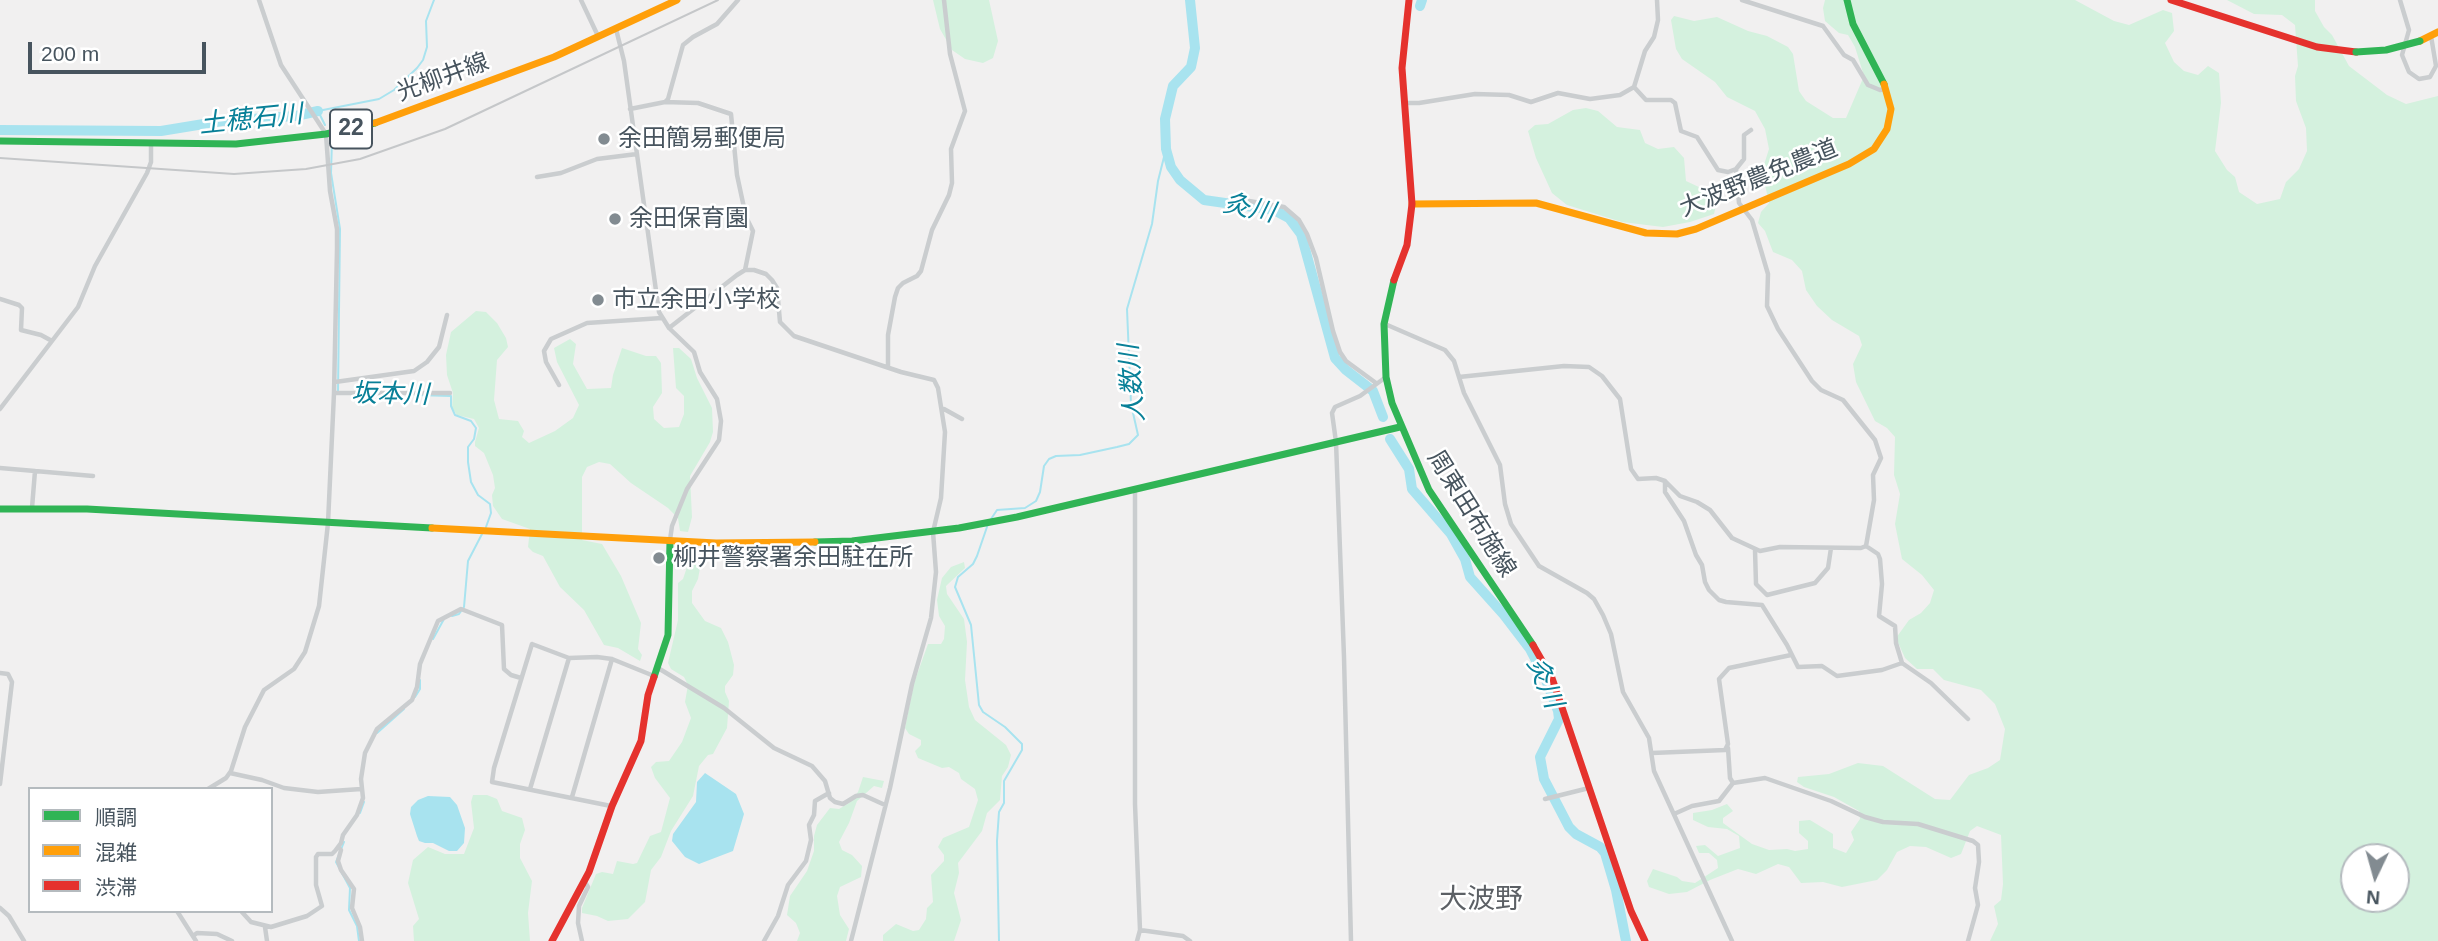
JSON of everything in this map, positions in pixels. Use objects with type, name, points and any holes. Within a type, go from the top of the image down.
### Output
[{"type":"street","points":[[211,787],[230,773],[245,727],[264,690],[294,669],[306,652],[319,606],[328,523],[335,382],[337,229],[330,191],[326,134],[281,65],[259,0]]},
{"type":"street","points":[[581,0],[598,37]]},
{"type":"street","name":"光柳井線","points":[[0,141],[236,144],[326,134],[394,117],[554,57],[677,0]]},
{"type":"street","points":[[665,102],[683,45],[717,24],[738,0]]},
{"type":"street","points":[[888,367],[888,335],[895,296],[903,283],[921,271],[932,230],[949,195],[952,183],[951,149],[965,111],[950,54],[944,0]]},
{"type":"street","name":"周東田布施線","points":[[1409,0],[1402,58],[1412,204],[1407,244],[1390,290],[1384,324],[1385,377],[1400,427],[1429,490],[1546,666],[1560,697],[1631,911],[1645,941]]},
{"type":"street","points":[[1403,103],[1475,94],[1509,95],[1531,102],[1561,93],[1599,99],[1620,95],[1634,87],[1646,51],[1656,32],[1659,13],[1657,0]]},
{"type":"street","points":[[1742,0],[1823,26],[1844,55],[1853,60],[1868,85],[1880,90],[1886,89]]},
{"type":"street","name":"大波野農免農道","points":[[1412,204],[1536,204],[1632,230],[1677,234],[1696,229],[1849,164],[1874,149],[1882,139],[1891,109],[1886,89],[1853,24],[1847,0]]},
{"type":"street","points":[[2171,0],[2318,47],[2356,52],[2386,50],[2420,41],[2435,34],[2437,58],[2430,77],[2419,79],[2409,72],[2402,55],[2409,30],[2400,0]]},
{"type":"street","points":[[2198,9],[2201,0]]},
{"type":"street","points":[[552,941],[585,882],[612,806],[640,741],[655,672],[668,635],[672,526],[687,489],[719,440],[721,421],[718,399],[700,372],[694,352],[669,328],[659,312],[631,109],[617,29]]},
{"type":"street","points":[[1634,87],[1646,100],[1671,100],[1675,103],[1681,131],[1697,137],[1717,170],[1728,172],[1736,169],[1744,159],[1744,135],[1751,130]]},
{"type":"street","points":[[631,109],[665,102],[698,103],[732,114],[737,175],[746,217],[753,231],[746,270]]},
{"type":"street","points":[[0,409],[78,307],[107,243],[147,173],[151,162],[151,143]]},
{"type":"street","points":[[537,177],[561,173],[597,159],[637,154]]},
{"type":"street","points":[[1736,169],[1739,203],[1752,220],[1768,274],[1767,306],[1782,336],[1812,381],[1821,390],[1843,400],[1875,440],[1880,452],[1881,458],[1874,475],[1874,500],[1866,546]]},
{"type":"street","points":[[1250,201],[1284,207],[1299,220],[1316,258],[1340,352],[1346,361],[1375,384]]},
{"type":"street","points":[[669,328],[746,270],[761,271],[772,280],[776,288],[780,323],[794,336],[936,382],[943,409],[945,432],[941,498],[933,532],[936,572],[931,618],[912,684],[851,941]]},
{"type":"street","points":[[0,299],[22,308],[21,330],[52,341]]},
{"type":"street","points":[[335,382],[414,371],[427,362],[439,347],[447,315]]},
{"type":"street","points":[[559,385],[546,362],[544,351],[551,339],[587,323],[662,318]]},
{"type":"street","points":[[1384,324],[1441,347],[1454,361],[1464,393],[1500,465],[1505,504],[1511,524],[1539,566],[1556,577],[1575,584],[1594,599],[1611,635],[1623,692],[1649,738],[1654,771],[1732,941]]},
{"type":"street","points":[[1459,377],[1564,366],[1589,367],[1602,376],[1620,399],[1631,469],[1638,479],[1656,478],[1665,481],[1679,496],[1710,510],[1732,538],[1755,550],[1866,546]]},
{"type":"street","points":[[1351,941],[1344,656],[1336,442],[1332,410],[1366,392],[1385,377]]},
{"type":"street","points":[[334,393],[450,393]]},
{"type":"street","points":[[943,409],[961,419]]},
{"type":"street","points":[[0,509],[32,508],[716,543],[865,540],[933,532],[1017,517],[1400,427]]},
{"type":"street","points":[[0,468],[93,476]]},
{"type":"street","points":[[32,508],[35,471]]},
{"type":"street","points":[[1665,481],[1665,492],[1684,521],[1709,590],[1719,600],[1726,602],[1762,605],[1798,667],[1822,666],[1837,676],[1882,670],[1902,663]]},
{"type":"street","points":[[1135,490],[1137,941]]},
{"type":"street","points":[[1866,546],[1878,554],[1880,559],[1879,612],[1882,618],[1895,626],[1896,643],[1902,663],[1931,683],[1968,719]]},
{"type":"street","points":[[1755,550],[1756,584],[1767,595],[1815,583],[1828,568],[1831,548]]},
{"type":"street","points":[[362,941],[360,927],[352,908],[354,889],[341,870],[338,861],[341,850],[339,848],[343,835],[357,815],[362,802],[362,766],[370,743],[377,729],[412,700],[420,664],[434,627],[444,616],[461,609],[502,625],[504,669],[521,678]]},
{"type":"street","points":[[612,806],[492,782],[532,644],[569,658],[612,659],[655,672],[724,708],[774,748],[811,766],[825,781],[830,798],[839,804],[863,795],[885,805]]},
{"type":"street","points":[[1733,783],[1730,778],[1719,679],[1729,668],[1791,655]]},
{"type":"street","points":[[530,789],[569,658]]},
{"type":"street","points":[[572,797],[612,659]]},
{"type":"street","points":[[0,673],[8,674],[12,682],[0,785]]},
{"type":"street","points":[[1651,753],[1728,748]]},
{"type":"street","points":[[230,773],[284,788],[318,792],[360,789]]},
{"type":"street","points":[[1674,814],[1692,806],[1719,801],[1733,783],[1765,778],[1831,801],[1865,817],[1883,822],[1918,824],[1973,841],[1978,845],[1979,862],[1975,888],[1978,905],[1968,941]]},
{"type":"street","points":[[1546,799],[1590,788]]},
{"type":"street","points":[[764,941],[778,916],[789,885],[806,861],[811,840],[809,825],[814,815],[815,801],[829,793]]},
{"type":"street","points":[[243,913],[251,922],[265,927],[307,916],[322,906],[316,885],[316,857],[318,854],[332,854],[339,848]]},
{"type":"street","points":[[582,941],[578,923],[579,906],[588,887],[585,882]]},
{"type":"street","points":[[0,908],[15,924],[24,941]]},
{"type":"street","points":[[178,913],[195,938],[197,933],[217,934],[232,941]]},
{"type":"street","points":[[265,927],[267,941]]},
{"type":"street","points":[[1139,930],[1183,936],[1190,941]]},
{"type":"green space","points":[[933,0],[989,0],[998,41],[993,58],[983,63],[965,59],[952,50],[940,29]]},
{"type":"green space","points":[[1825,0],[2075,0],[2114,21],[2129,25],[2163,10],[2172,13],[2174,31],[2165,43],[2174,62],[2184,71],[2198,75],[2208,66],[2219,73],[2221,103],[2215,151],[2235,177],[2239,192],[2257,204],[2280,199],[2286,182],[2299,169],[2307,151],[2306,128],[2296,101],[2295,76],[2298,66],[2295,25],[2282,15],[2254,14],[2227,0],[2315,0],[2315,11],[2349,66],[2387,95],[2406,104],[2438,96],[2438,941],[1990,941],[1998,924],[1994,906],[2001,900],[2003,884],[2001,835],[1977,826],[1970,831],[1961,854],[1951,858],[1926,847],[1910,846],[1897,852],[1887,870],[1877,880],[1842,887],[1823,882],[1801,883],[1789,867],[1778,864],[1756,874],[1738,869],[1687,892],[1669,894],[1649,887],[1647,881],[1653,869],[1682,881],[1695,883],[1718,868],[1717,860],[1709,853],[1699,853],[1696,846],[1705,845],[1718,856],[1740,848],[1739,836],[1727,829],[1708,827],[1693,820],[1693,813],[1727,804],[1733,811],[1723,818],[1723,823],[1752,844],[1769,850],[1808,849],[1808,841],[1799,833],[1799,821],[1810,820],[1833,834],[1833,848],[1846,853],[1854,840],[1851,832],[1860,819],[1859,811],[1834,797],[1804,787],[1797,782],[1798,777],[1829,774],[1858,763],[1883,766],[1935,799],[1950,800],[1969,775],[2000,760],[2005,729],[1995,704],[1981,690],[1944,680],[1933,669],[1917,669],[1905,658],[1896,638],[1909,620],[1921,613],[1930,603],[1934,590],[1922,575],[1902,559],[1895,524],[1900,494],[1894,475],[1895,437],[1875,421],[1856,382],[1853,364],[1862,345],[1859,336],[1832,320],[1817,306],[1806,290],[1802,271],[1792,260],[1773,252],[1765,231],[1758,223],[1761,212],[1769,203],[1762,171],[1769,149],[1765,129],[1755,111],[1727,97],[1715,82],[1682,59],[1676,49],[1671,20],[1674,16],[1694,21],[1717,17],[1788,47],[1793,54],[1799,91],[1806,101],[1833,118],[1846,118],[1864,76],[1855,47],[1848,35],[1839,33],[1825,21]]},
{"type":"green space","points":[[1586,108],[1598,111],[1617,127],[1640,130],[1645,143],[1658,149],[1674,147],[1684,158],[1686,181],[1701,188],[1716,205],[1714,214],[1663,227],[1622,222],[1567,205],[1552,193],[1536,158],[1528,131],[1535,125],[1548,124],[1573,110]]},
{"type":"green space","points":[[476,311],[486,312],[497,323],[508,347],[497,360],[494,400],[499,419],[518,421],[524,431],[522,437],[529,443],[555,431],[573,418],[579,405],[557,362],[554,348],[570,339],[576,344],[573,364],[587,389],[611,388],[622,348],[646,356],[656,356],[661,363],[662,393],[653,407],[654,419],[664,428],[679,427],[684,414],[684,396],[676,388],[673,348],[679,348],[691,359],[712,408],[713,432],[690,476],[692,517],[688,532],[680,531],[678,518],[668,508],[631,483],[610,464],[599,462],[587,467],[582,477],[582,540],[602,544],[621,576],[641,623],[638,649],[642,655],[640,661],[618,648],[604,645],[584,610],[560,587],[543,556],[528,547],[530,529],[502,519],[493,506],[493,475],[484,453],[475,446],[479,428],[474,419],[457,415],[452,408],[453,393],[447,375],[446,355],[451,332]]},
{"type":"green space","points":[[964,562],[965,568],[946,586],[947,594],[964,619],[967,642],[965,680],[969,707],[975,720],[1006,745],[1011,755],[1002,776],[1000,800],[987,813],[982,831],[958,863],[959,873],[954,893],[961,920],[954,941],[883,941],[883,935],[896,924],[913,931],[919,930],[926,919],[927,908],[933,902],[931,875],[944,861],[944,855],[938,847],[943,838],[969,827],[978,800],[975,789],[961,779],[959,773],[949,767],[942,768],[918,758],[915,751],[921,745],[921,740],[909,734],[905,728],[914,683],[928,644],[941,644],[944,639],[945,626],[939,616],[937,600],[942,578],[951,567]]},
{"type":"green space","points":[[695,564],[700,568],[692,591],[692,603],[705,621],[721,628],[734,665],[733,675],[725,686],[729,701],[727,728],[713,754],[708,755],[699,766],[693,796],[671,831],[661,857],[651,870],[645,902],[628,919],[608,921],[582,913],[582,908],[596,874],[613,874],[617,861],[637,863],[650,836],[661,832],[670,798],[655,778],[651,767],[656,762],[669,761],[682,742],[691,718],[685,702],[688,685],[684,677],[671,669],[668,663],[678,620],[678,583],[683,579],[687,567]]},
{"type":"green space","points":[[863,777],[884,781],[882,788],[874,786],[857,801],[839,842],[842,850],[852,855],[862,866],[861,877],[840,887],[837,896],[840,915],[849,929],[846,941],[797,941],[800,933],[796,923],[787,915],[790,896],[807,871],[814,851],[817,825],[830,808],[839,809],[849,803],[858,792]]},
{"type":"green space","points":[[473,795],[487,795],[497,799],[502,811],[522,818],[525,830],[520,844],[520,858],[532,881],[528,913],[530,941],[414,941],[413,926],[419,919],[408,883],[413,860],[428,847],[445,854],[464,854],[474,828],[471,802]]},
{"type":"water","points":[[705,773],[736,794],[744,814],[733,851],[699,864],[685,857],[672,841],[673,834],[696,802],[697,782]]},
{"type":"water","points":[[428,796],[450,797],[457,805],[465,828],[464,843],[457,851],[419,841],[410,814],[411,807]]},
{"type":"waterway","name":"土穂石川","points":[[325,125],[318,111],[379,99],[394,90],[417,68],[427,47],[426,21],[434,0]]},
{"type":"waterway","name":"灸川","points":[[1190,0],[1195,48],[1191,67],[1173,86],[1165,119],[1166,149],[1171,167],[1180,180],[1204,200],[1274,210],[1289,218],[1301,234],[1335,358],[1373,391],[1383,417]]},
{"type":"waterway","points":[[1420,6],[1422,0]]},
{"type":"waterway","name":"土穂石川","points":[[0,130],[161,131],[222,121],[296,116],[318,111]]},
{"type":"waterway","name":"坂本川","points":[[332,140],[331,173],[340,229],[338,392]]},
{"type":"waterway","name":"人数川","points":[[991,519],[997,510],[1025,508],[1036,501],[1044,466],[1049,459],[1129,444],[1138,435],[1131,404],[1127,309],[1152,224],[1166,149]]},
{"type":"waterway","name":"坂本川","points":[[415,395],[451,396],[455,415],[471,421],[476,428],[474,439],[468,447],[468,462],[471,482],[478,495],[490,504],[491,513],[486,527]]},
{"type":"waterway","name":"灸川","points":[[1390,439],[1409,469],[1412,489],[1451,534],[1465,559],[1470,577],[1530,649],[1545,678],[1559,719],[1540,757],[1544,779],[1569,827],[1605,853],[1616,890],[1626,941]]},
{"type":"waterway","name":"人数川","points":[[988,524],[973,564],[958,577],[955,587],[971,625],[979,705],[983,712],[1005,727],[1022,744],[1022,750],[1004,781],[1004,803],[999,812],[999,941]]},
{"type":"waterway","name":"坂本川","points":[[452,616],[459,614],[464,607],[468,561],[482,534]]},
{"type":"waterway","name":"坂本川","points":[[433,639],[444,619]]},
{"type":"waterway","name":"坂本川","points":[[415,697],[420,689],[420,680]]},
{"type":"waterway","name":"坂本川","points":[[377,733],[404,709]]},
{"type":"waterway","name":"坂本川","points":[[360,813],[364,802]]},
{"type":"waterway","name":"坂本川","points":[[344,842],[336,862],[350,888],[349,910],[357,926],[359,941]]},
{"type":"railway","points":[[0,158],[234,174],[306,169],[360,159],[445,129],[718,0]]},
{"type":"traffic: fast","points":[[1847,0],[1853,24],[1884,84]]},
{"type":"traffic: fast","points":[[2356,52],[2386,50],[2420,41]]},
{"type":"traffic: fast","points":[[0,141],[236,144],[326,134],[375,123]]},
{"type":"traffic: fast","points":[[1394,280],[1384,324],[1386,377],[1392,403],[1429,490],[1533,645]]},
{"type":"traffic: fast","points":[[815,542],[852,541],[959,528],[1017,517],[1400,427]]},
{"type":"traffic: fast","points":[[0,509],[87,509],[432,528]]},
{"type":"traffic: fast","points":[[654,677],[668,635],[670,541]]},
{"type":"traffic: slow","points":[[375,123],[554,57],[677,0]]},
{"type":"traffic: slow","points":[[2420,41],[2438,32]]},
{"type":"traffic: slow","points":[[1412,204],[1536,203],[1646,233],[1677,234],[1696,229],[1849,164],[1874,149],[1887,129],[1891,109],[1884,84]]},
{"type":"traffic: slow","points":[[432,528],[716,543],[815,542]]},
{"type":"traffic: jam","points":[[1394,280],[1407,245],[1412,204],[1402,68],[1409,0]]},
{"type":"traffic: jam","points":[[2171,0],[2317,47],[2356,52]]},
{"type":"traffic: jam","points":[[1533,645],[1552,678],[1631,911],[1645,941]]},
{"type":"traffic: jam","points":[[552,941],[589,872],[612,806],[641,741],[648,695],[654,677]]},
{"type":"place","name":"余田簡易郵便局","points":[[604,139]]},
{"type":"place","name":"余田保育園","points":[[615,219]]},
{"type":"place","name":"市立余田小学校","points":[[598,300]]},
{"type":"place","name":"柳井警察署余田駐在所","points":[[659,558]]},
{"type":"district","name":"大波野","points":[[1481,900]]}]
